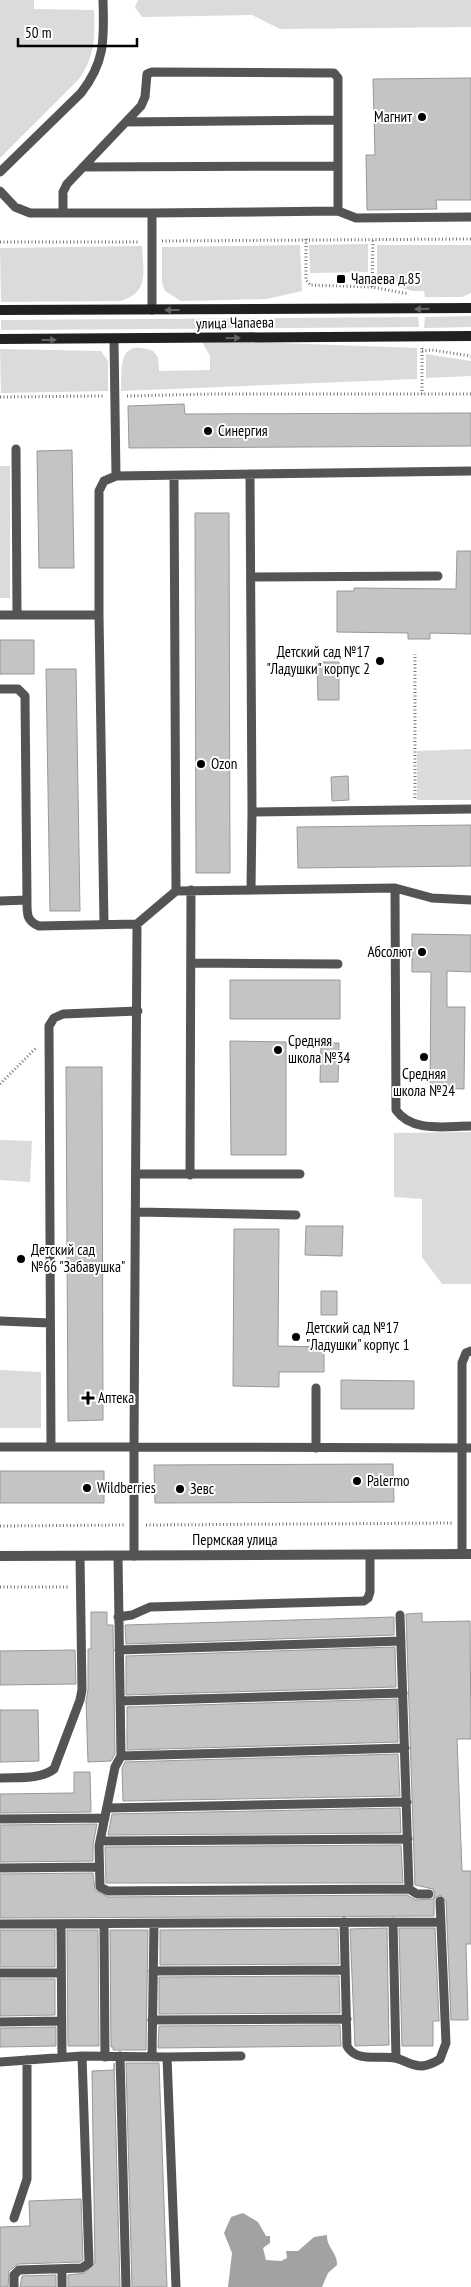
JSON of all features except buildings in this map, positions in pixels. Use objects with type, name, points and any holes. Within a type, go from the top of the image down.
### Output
[{"type":"main road","name":"улица Чапаева","points":[[0,310],[471,308]]},
{"type":"main road","name":"улица Чапаева","points":[[0,340],[471,336]]},
{"type":"street","name":"Пермская улица","points":[[0,1556],[467,1554]]},
{"type":"lane","points":[[0,172],[92,80],[102,54],[103,0]]},
{"type":"lane","points":[[63,213],[63,192],[67,184],[141,106],[145,97],[147,74],[152,72],[334,73],[338,78],[338,211]]},
{"type":"lane","points":[[126,122],[338,120]]},
{"type":"lane","points":[[83,167],[338,166]]},
{"type":"lane","points":[[0,191],[15,207],[23,211],[152,213],[338,211],[356,218],[471,217]]},
{"type":"lane","points":[[152,213],[152,310]]},
{"type":"lane","points":[[114,340],[116,476]]},
{"type":"lane","points":[[16,449],[17,615]]},
{"type":"lane","points":[[104,924],[99,490],[104,481],[116,476],[471,471]]},
{"type":"lane","points":[[250,474],[251,889]]},
{"type":"lane","points":[[174,476],[176,891]]},
{"type":"lane","points":[[251,577],[438,576]]},
{"type":"lane","points":[[0,614],[99,615]]},
{"type":"lane","points":[[0,689],[18,689],[25,696],[27,916],[31,923],[39,926],[137,924],[176,891],[191,890],[395,888],[432,898],[471,900]]},
{"type":"lane","points":[[252,812],[471,809]]},
{"type":"lane","points":[[395,888],[396,1110],[401,1118],[416,1126],[471,1126]]},
{"type":"lane","points":[[190,1175],[191,890]]},
{"type":"lane","points":[[0,901],[27,900]]},
{"type":"lane","points":[[134,1556],[137,924]]},
{"type":"lane","points":[[191,963],[338,964]]},
{"type":"lane","points":[[51,1447],[49,1026],[54,1018],[63,1014],[138,1012]]},
{"type":"lane","points":[[136,1174],[300,1174]]},
{"type":"lane","points":[[136,1212],[296,1215]]},
{"type":"lane","points":[[0,1321],[50,1323]]},
{"type":"lane","points":[[467,1554],[462,1523],[467,1448],[462,1363],[466,1353],[471,1351]]},
{"type":"lane","points":[[316,1388],[316,1448]]},
{"type":"lane","points":[[0,1448],[467,1448]]},
{"type":"lane","points":[[118,1616],[128,1616],[150,1607],[364,1601],[368,1598],[370,1592],[370,1555]]},
{"type":"lane","points":[[0,1778],[46,1775],[54,1769],[82,1690],[80,1556]]},
{"type":"lane","points":[[118,1556],[121,1756],[115,1767],[100,1841],[100,1887],[108,1891],[409,1889],[417,1894],[429,1894]]},
{"type":"lane","points":[[400,1615],[409,1889]]},
{"type":"lane","points":[[119,1650],[402,1641]]},
{"type":"lane","points":[[120,1702],[403,1692]]},
{"type":"lane","points":[[121,1756],[405,1748]]},
{"type":"lane","points":[[108,1808],[407,1802]]},
{"type":"lane","points":[[0,1819],[105,1818]]},
{"type":"lane","points":[[100,1841],[408,1839]]},
{"type":"lane","points":[[0,1868],[99,1867]]},
{"type":"lane","points":[[344,1922],[348,2046],[358,2056],[396,2058],[421,2066],[431,2064],[440,2059],[444,2054],[446,2044],[440,1901]]},
{"type":"lane","points":[[393,1922],[396,2058]]},
{"type":"lane","points":[[0,1924],[441,1922]]},
{"type":"lane","points":[[61,1924],[62,2057]]},
{"type":"lane","points":[[104,1924],[105,2056]]},
{"type":"lane","points":[[152,2057],[154,1924]]},
{"type":"lane","points":[[153,1971],[345,1970]]},
{"type":"lane","points":[[0,1973],[61,1973]]},
{"type":"lane","points":[[152,2020],[347,2019]]},
{"type":"lane","points":[[0,2022],[61,2021]]},
{"type":"lane","points":[[14,2287],[14,2275],[19,2270],[86,2267],[90,2259],[82,2056]]},
{"type":"lane","points":[[0,2062],[82,2056],[242,2056]]},
{"type":"lane","points":[[120,2056],[126,2287]]},
{"type":"lane","points":[[167,2057],[176,2287]]},
{"type":"lane","points":[[14,2218],[27,2179],[27,2060]]},
{"type":"lane","points":[[62,2269],[62,2287]]},
{"type":"path","points":[[372,287],[373,239]]},
{"type":"path","points":[[0,242],[471,239]]},
{"type":"path","points":[[422,351],[432,350],[471,356]]},
{"type":"path","points":[[0,397],[213,394],[471,394]]},
{"type":"path","points":[[415,654],[415,810]]},
{"type":"path","points":[[0,1084],[50,1034]]},
{"type":"path","points":[[0,1526],[462,1523]]},
{"type":"path","points":[[0,1587],[81,1587]]},
{"type":"shaded area","points":[[0,0],[34,0],[34,9],[94,10],[94,29],[91,54],[79,79],[0,158]]},
{"type":"shaded area","points":[[138,0],[471,0],[471,27],[280,29],[252,15],[142,17],[135,7]]},
{"type":"shaded area","points":[[368,244],[368,272],[310,273],[309,245]]},
{"type":"shaded area","points":[[300,245],[302,291],[267,299],[181,301],[165,291],[162,283],[162,247]]},
{"type":"shaded area","points":[[377,245],[471,245],[471,293],[462,297],[425,297],[424,291],[413,291],[377,281]]},
{"type":"shaded area","points":[[142,246],[143,280],[136,293],[120,301],[1,302],[0,248]]},
{"type":"shaded area","points":[[471,316],[471,327],[424,328],[425,317]]},
{"type":"shaded area","points":[[418,317],[419,327],[1,330],[1,320]]},
{"type":"shaded area","points":[[201,340],[417,348],[417,379],[121,391],[124,358],[127,352],[133,349],[141,348],[153,351],[158,357],[159,371],[210,370],[210,356]]},
{"type":"shaded area","points":[[0,349],[101,351],[108,361],[108,391],[1,393]]},
{"type":"shaded area","points":[[426,354],[471,361],[471,376],[426,378]]},
{"type":"shaded area","points":[[0,466],[10,466],[10,598],[0,598]]},
{"type":"shaded area","points":[[471,749],[471,800],[417,800],[417,751]]},
{"type":"shaded area","points":[[471,1132],[471,1284],[442,1284],[422,1257],[422,1199],[394,1197],[394,1133]]},
{"type":"shaded area","points":[[0,1140],[32,1141],[30,1182],[0,1180]]},
{"type":"shaded area","points":[[0,1370],[41,1372],[41,1428],[0,1428]]},
{"type":"shaded area","points":[[243,2213],[258,2222],[266,2236],[270,2236],[270,2243],[263,2248],[266,2260],[281,2261],[287,2258],[286,2251],[298,2251],[314,2237],[327,2235],[328,2243],[336,2257],[337,2265],[328,2273],[322,2287],[228,2287],[232,2253],[224,2233],[231,2217]]},
{"type":"place","name":"Магнит","points":[[422,117]]},
{"type":"place","name":"Чапаева д.85","points":[[341,279]]},
{"type":"place","name":"Синергия","points":[[208,431]]},
{"type":"place","name":"Детский сад №17 \"Ладушки\" корпус 2","points":[[380,661]]},
{"type":"place","name":"Ozon","points":[[201,764]]},
{"type":"place","name":"Абсолют","points":[[422,952]]},
{"type":"place","name":"Средняя школа №34","points":[[278,1050]]},
{"type":"place","name":"Средняя школа №24","points":[[424,1057]]},
{"type":"place","name":"Детский сад №66 \"Забавушка\"","points":[[21,1259]]},
{"type":"place","name":"Детский сад №17 \"Ладушки\" корпус 1","points":[[296,1337]]},
{"type":"place","name":"Аптека","points":[[88,1398]]},
{"type":"place","name":"Palermo","points":[[357,1481]]},
{"type":"place","name":"Wildberries","points":[[87,1488]]},
{"type":"place","name":"Зевс","points":[[180,1489]]}]
